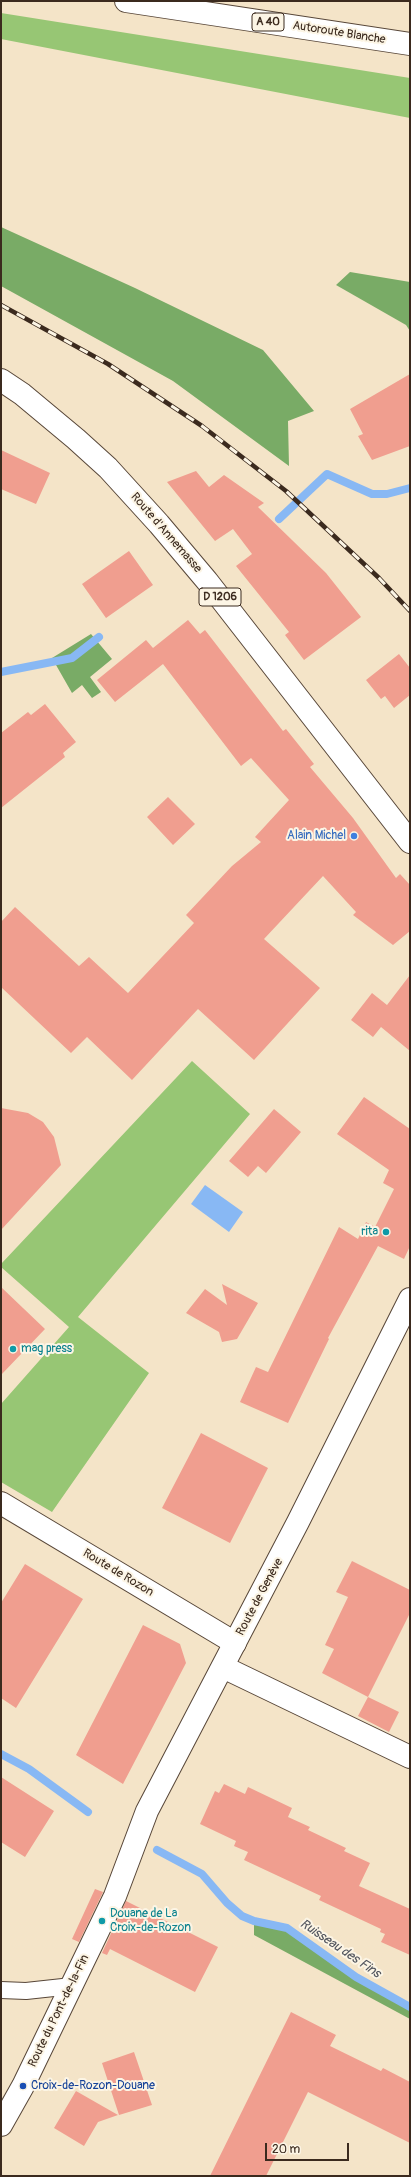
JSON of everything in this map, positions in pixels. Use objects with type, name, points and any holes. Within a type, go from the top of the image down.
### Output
[{"type":"main road","name":"Autoroute Blanche","points":[[126,1],[410,44]]},
{"type":"main road","name":"Route d'Annemasse","points":[[1,380],[22,394],[76,439],[108,468],[150,512],[211,586],[410,842]]},
{"type":"main road","name":"Route de Genève","points":[[115,1896],[147,1811],[223,1667],[410,1299]]},
{"type":"main road","name":"Route de Rozon","points":[[1,1503],[235,1643]]},
{"type":"main road","points":[[223,1667],[410,1757]]},
{"type":"main road","name":"Route du Pont-de-la-Fin","points":[[1,2125],[23,2086],[115,1896]]},
{"type":"lane","points":[[1,1990],[26,1991],[72,1986]]},
{"type":"green space","points":[[1,13],[410,78],[410,118],[1,39]]},
{"type":"green space","points":[[1,227],[135,288],[263,350],[314,411],[288,421],[289,466],[173,381],[1,286]]},
{"type":"green space","points":[[350,272],[410,282],[410,331],[406,325],[336,285]]},
{"type":"green space","points":[[91,634],[112,659],[90,677],[101,692],[92,698],[82,685],[72,693],[52,658]]},
{"type":"green space","points":[[192,1061],[250,1114],[78,1317],[149,1373],[52,1512],[1,1482],[1,1404],[69,1327],[1,1267],[1,1264]]},
{"type":"green space","points":[[254,1921],[287,1928],[356,1977],[410,2007],[410,2019],[254,1935]]},
{"type":"water","points":[[205,1185],[243,1212],[229,1232],[191,1204]]},
{"type":"building","points":[[410,374],[410,446],[372,460],[358,436],[363,434],[350,409]]},
{"type":"building","points":[[1,450],[50,473],[36,504],[1,489]]},
{"type":"building","points":[[196,471],[209,487],[224,475],[264,503],[258,507],[326,573],[361,617],[304,660],[285,635],[289,632],[236,566],[252,554],[233,529],[215,541],[167,482]]},
{"type":"building","points":[[129,551],[153,585],[106,618],[82,584]]},
{"type":"building","points":[[188,620],[200,634],[205,630],[283,731],[286,729],[314,764],[310,767],[353,818],[396,878],[400,874],[410,885],[410,931],[393,945],[353,915],[356,912],[323,876],[264,939],[320,988],[254,1060],[198,1009],[132,1080],[87,1037],[71,1053],[1,987],[1,922],[15,907],[79,966],[89,957],[128,993],[194,923],[186,915],[232,866],[261,842],[255,837],[289,800],[251,758],[241,766],[163,664],[115,702],[97,680],[146,640],[153,648]]},
{"type":"building","points":[[399,654],[410,668],[410,695],[394,708],[385,696],[381,699],[366,680]]},
{"type":"building","points":[[45,704],[76,742],[63,753],[65,757],[1,808],[1,733],[28,712],[31,715]]},
{"type":"building","points":[[168,797],[195,824],[173,845],[147,817]]},
{"type":"building","points":[[410,975],[410,1051],[381,1027],[373,1037],[351,1020],[372,993],[387,1005]]},
{"type":"building","points":[[364,1097],[410,1129],[410,1246],[404,1259],[378,1246],[328,1338],[329,1339],[288,1423],[240,1402],[256,1367],[268,1372],[339,1227],[358,1239],[366,1222],[375,1227],[394,1189],[383,1183],[389,1170],[337,1134]]},
{"type":"building","points":[[1,1108],[28,1113],[43,1122],[54,1137],[61,1165],[1,1230]]},
{"type":"building","points":[[274,1109],[301,1132],[266,1173],[258,1166],[248,1177],[229,1161]]},
{"type":"building","points":[[222,1284],[258,1303],[237,1339],[222,1342],[219,1332],[186,1313],[205,1289],[227,1305]]},
{"type":"building","name":"mag press","points":[[1,1287],[45,1329],[1,1375]]},
{"type":"building","points":[[201,1433],[268,1468],[230,1543],[162,1508]]},
{"type":"building","points":[[352,1561],[410,1590],[410,1613],[368,1697],[322,1673],[334,1649],[325,1645],[348,1597],[336,1592]]},
{"type":"building","points":[[25,1564],[83,1599],[16,1708],[1,1698],[1,1603]]},
{"type":"building","points":[[143,1625],[180,1644],[186,1663],[123,1784],[76,1755]]},
{"type":"building","points":[[368,1697],[399,1712],[389,1732],[358,1716]]},
{"type":"building","points":[[1,1777],[54,1811],[25,1857],[1,1842]]},
{"type":"building","points":[[224,1784],[245,1794],[248,1787],[292,1808],[288,1817],[310,1827],[308,1830],[346,1848],[344,1851],[370,1863],[359,1886],[410,1909],[410,1955],[381,1942],[385,1934],[380,1932],[381,1929],[319,1900],[321,1896],[244,1860],[248,1852],[234,1846],[236,1841],[200,1824],[215,1791],[219,1793]]},
{"type":"building","points":[[95,1889],[103,1892],[79,1942],[72,1939]]},
{"type":"building","points":[[126,1901],[218,1947],[195,1992],[110,1949],[107,1955],[102,1953]]},
{"type":"building","points":[[291,2012],[336,2035],[330,2046],[381,2071],[383,2068],[410,2082],[410,2143],[308,2092],[266,2176],[210,2176]]},
{"type":"building","points":[[134,2052],[152,2105],[119,2115],[102,2063]]},
{"type":"building","points":[[76,2091],[118,2115],[98,2122],[84,2146],[54,2128]]},
{"type":"waterway","points":[[279,519],[327,474],[372,494],[387,494],[410,488]]},
{"type":"waterway","points":[[1,672],[72,658],[99,637]]},
{"type":"waterway","name":"Ruisseau des Fins","points":[[1,1754],[29,1769],[88,1812]]},
{"type":"waterway","name":"Ruisseau des Fins","points":[[157,1850],[202,1874],[227,1903],[242,1916],[254,1921],[287,1928],[356,1977],[410,2007]]},
{"type":"railway","points":[[1,305],[108,364],[202,426],[286,491],[379,578],[410,611]]},
{"type":"place","name":"Alain Michel","points":[[354,836]]},
{"type":"place","name":"rita","points":[[386,1232]]},
{"type":"place","name":"mag press","points":[[13,1349]]},
{"type":"place","name":"Douane de La Croix-de-Rozon","points":[[102,1921]]},
{"type":"place","name":"Croix-de-Rozon-Douane","points":[[23,2086]]}]
